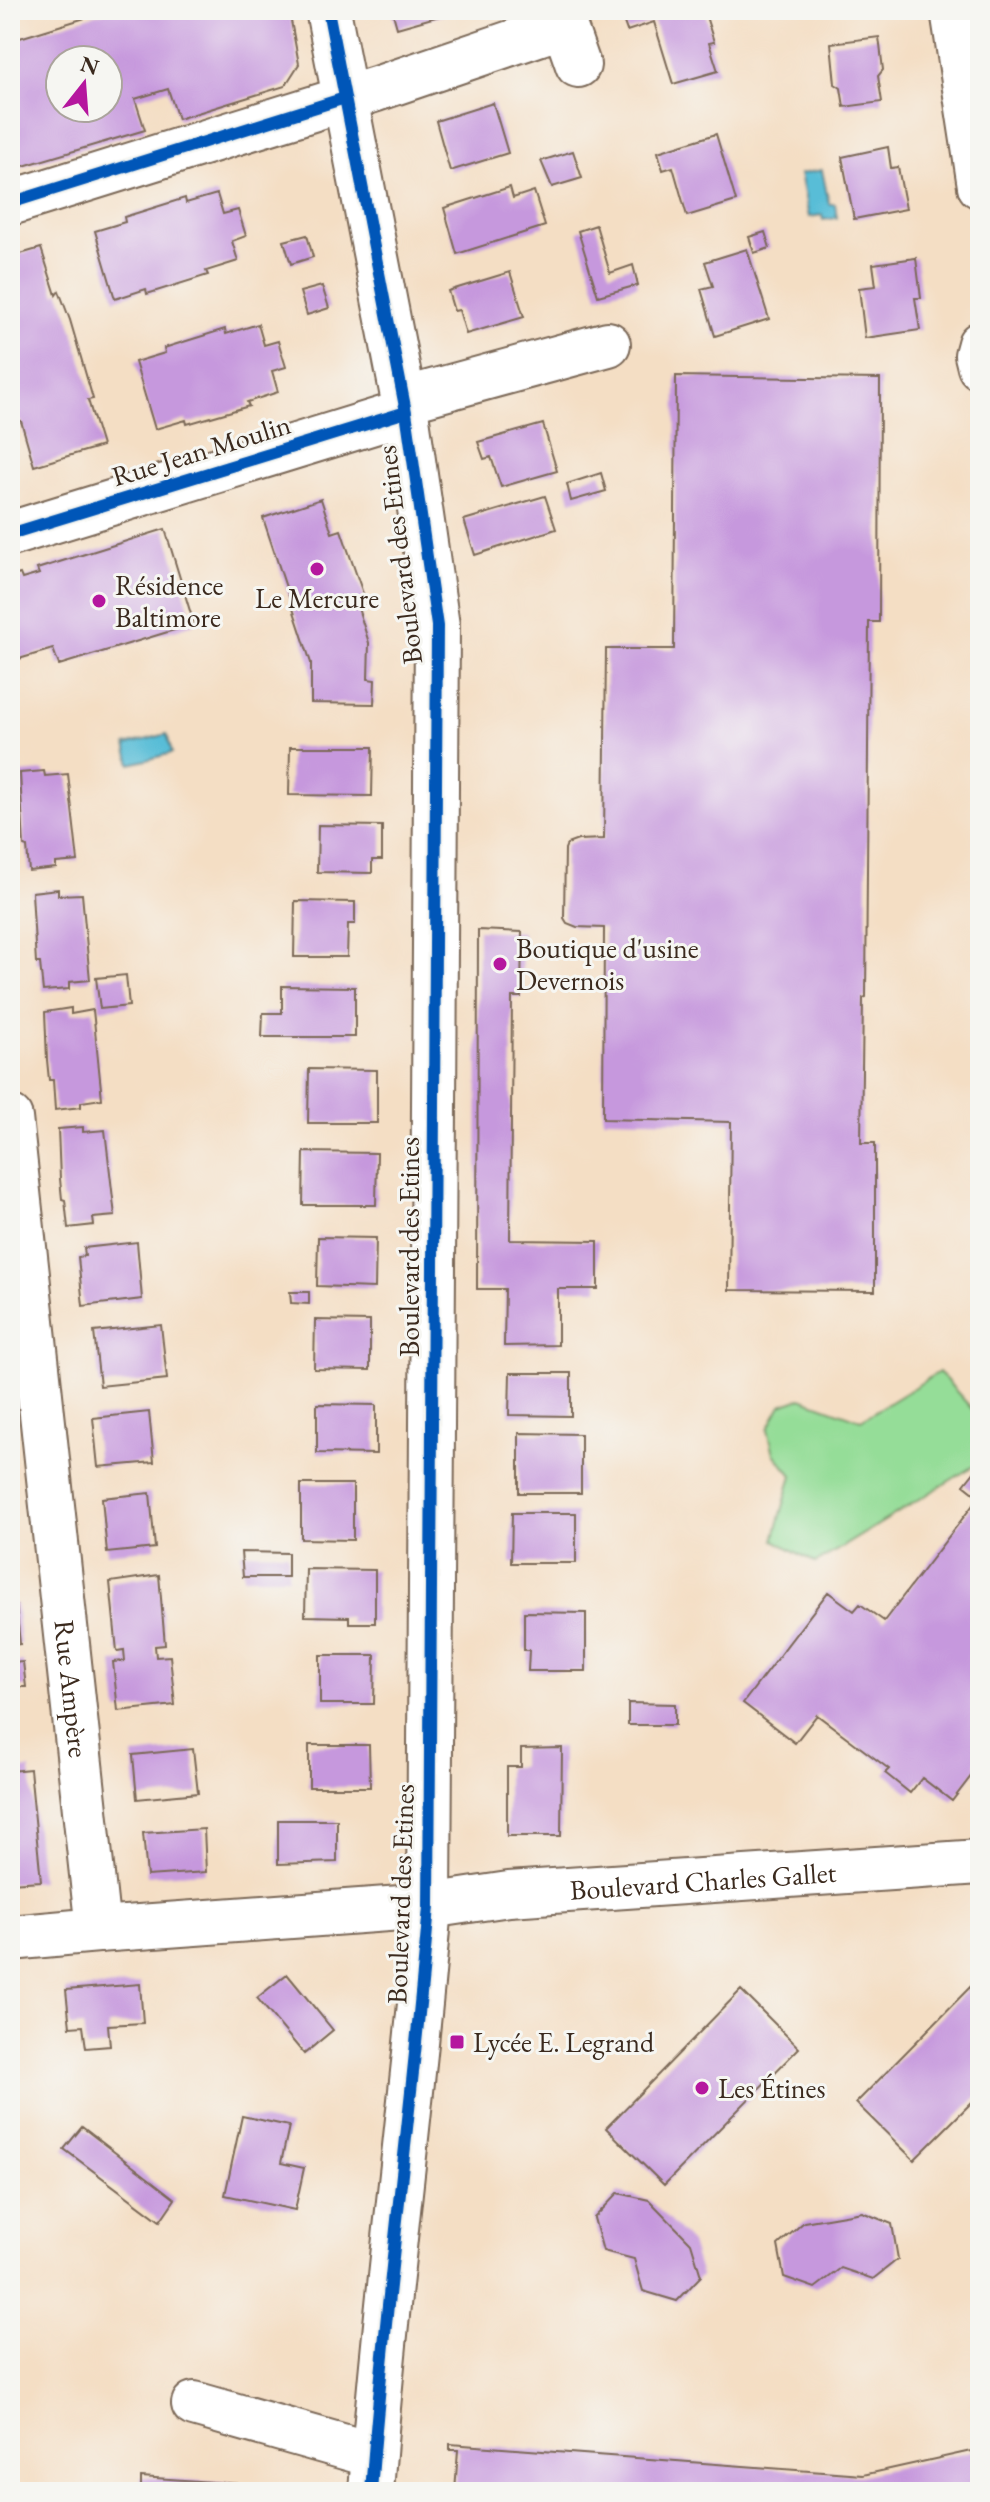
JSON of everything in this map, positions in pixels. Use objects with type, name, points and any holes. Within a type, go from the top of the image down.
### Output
[{"type":"street","name":"Boulevard des Etines","points":[[328,10],[405,406],[437,626],[429,1906],[379,2372],[372,2474]]},
{"type":"street","points":[[953,10],[980,186]]},
{"type":"street","points":[[10,203],[345,98],[564,25],[578,65]]},
{"type":"street","name":"Rue Jean Moulin","points":[[10,534],[608,344]]},
{"type":"street","points":[[980,344],[977,355],[980,367]]},
{"type":"street","name":"Rue Ampère","points":[[10,1118],[98,1930]]},
{"type":"street","name":"Boulevard Charles Gallet","points":[[429,1906],[509,1894],[980,1862]]},
{"type":"street","points":[[10,1938],[429,1906]]},
{"type":"street","points":[[194,2404],[372,2474]]},
{"type":"green space","points":[[939,1372],[980,1418],[980,1462],[816,1563],[774,1540],[792,1475],[774,1454],[768,1429],[781,1405],[801,1398],[861,1420]]},
{"type":"water","points":[[822,170],[829,204],[835,204],[837,218],[823,220],[822,215],[809,217],[800,174]]},
{"type":"water","points":[[167,734],[172,753],[131,764],[126,745]]},
{"type":"building","points":[[111,10],[289,10],[299,64],[285,86],[178,119],[168,89],[135,99],[145,130],[10,170],[10,41]]},
{"type":"building","points":[[392,10],[456,10],[457,11],[397,28]]},
{"type":"building","points":[[632,10],[704,10],[714,42],[709,43],[718,71],[673,84],[654,22],[627,31],[621,14]]},
{"type":"building","points":[[879,37],[883,70],[878,76],[882,102],[844,107],[841,88],[835,84],[831,43]]},
{"type":"building","points":[[493,103],[508,153],[450,171],[436,121]]},
{"type":"building","points":[[716,134],[736,201],[687,216],[673,167],[663,170],[658,152]]},
{"type":"building","points":[[888,147],[891,168],[898,167],[906,209],[854,219],[842,157]]},
{"type":"building","points":[[573,151],[582,178],[552,187],[541,161]]},
{"type":"building","points":[[510,187],[513,198],[534,191],[545,226],[457,254],[444,208]]},
{"type":"building","points":[[217,194],[223,214],[238,210],[246,236],[232,241],[238,261],[206,271],[208,275],[147,294],[146,289],[115,299],[95,231],[125,222],[124,217],[185,198],[186,203]]},
{"type":"building","points":[[596,225],[610,273],[633,265],[638,285],[598,296],[578,231]]},
{"type":"building","points":[[765,232],[770,248],[754,253],[749,237]]},
{"type":"building","points":[[307,235],[313,257],[291,264],[284,241]]},
{"type":"building","points":[[41,248],[56,295],[59,291],[70,320],[93,399],[88,400],[102,446],[34,466],[21,421],[16,422],[10,403],[10,257]]},
{"type":"building","points":[[747,249],[769,319],[715,336],[701,289],[713,286],[705,262]]},
{"type":"building","points":[[916,258],[921,298],[915,298],[920,330],[865,338],[859,288],[876,286],[873,264]]},
{"type":"building","points":[[510,272],[524,317],[466,334],[459,310],[454,311],[448,291]]},
{"type":"building","points":[[322,286],[329,308],[307,315],[300,292]]},
{"type":"building","points":[[258,324],[264,345],[278,341],[286,367],[272,371],[278,392],[247,402],[249,406],[187,424],[186,420],[155,429],[135,362],[165,353],[164,348],[225,329],[226,334]]},
{"type":"building","points":[[676,376],[880,379],[879,622],[869,622],[866,997],[863,998],[861,1143],[875,1143],[875,1291],[729,1290],[731,1122],[603,1119],[604,928],[577,927],[567,923],[564,918],[565,849],[567,844],[578,840],[604,839],[606,649],[674,649]]},
{"type":"building","points":[[543,424],[557,471],[501,487],[491,457],[484,459],[478,442]]},
{"type":"building","points":[[601,473],[606,491],[571,501],[567,484]]},
{"type":"building","points":[[545,496],[556,529],[475,555],[464,520]]},
{"type":"building","name":"Le Mercure","points":[[321,499],[332,533],[341,530],[367,605],[358,608],[369,643],[368,679],[375,680],[374,704],[311,703],[311,663],[263,518]]},
{"type":"building","name":"Résidence Baltimore","points":[[165,529],[194,624],[59,665],[53,649],[12,661],[17,678],[10,681],[10,577],[20,574],[22,579],[39,574],[37,569]]},
{"type":"building","points":[[290,747],[373,747],[372,796],[289,795]]},
{"type":"building","points":[[44,771],[45,776],[68,774],[78,861],[56,863],[56,868],[29,871],[27,847],[24,846],[20,773]]},
{"type":"building","points":[[318,825],[382,826],[382,860],[372,860],[372,873],[317,872]]},
{"type":"building","points":[[58,889],[58,895],[82,894],[90,980],[69,982],[69,989],[43,991],[40,963],[36,963],[32,892]]},
{"type":"building","points":[[295,901],[355,902],[355,924],[348,924],[347,957],[294,957]]},
{"type":"building","points":[[478,930],[522,932],[521,997],[512,997],[510,1240],[598,1241],[598,1289],[558,1289],[558,1345],[504,1346],[505,1289],[477,1289]]},
{"type":"building","points":[[126,975],[129,1006],[100,1009],[96,978]]},
{"type":"building","points":[[282,986],[355,987],[355,1037],[262,1037],[263,1013],[282,1013]]},
{"type":"building","points":[[71,1008],[71,1014],[93,1010],[102,1099],[81,1102],[81,1107],[55,1110],[53,1080],[49,1080],[45,1012]]},
{"type":"building","points":[[309,1069],[377,1070],[377,1123],[308,1123]]},
{"type":"building","points":[[83,1127],[83,1132],[105,1130],[115,1216],[93,1218],[94,1225],[68,1228],[65,1200],[62,1199],[58,1129]]},
{"type":"building","points":[[304,1152],[377,1153],[376,1205],[303,1205]]},
{"type":"building","points":[[318,1237],[376,1238],[375,1288],[317,1286]]},
{"type":"building","points":[[137,1242],[142,1299],[83,1306],[78,1257],[85,1256],[84,1248]]},
{"type":"building","points":[[290,1292],[309,1292],[309,1304],[291,1303]]},
{"type":"building","points":[[315,1320],[370,1321],[370,1370],[314,1369]]},
{"type":"building","points":[[161,1325],[167,1379],[100,1386],[94,1332]]},
{"type":"building","points":[[510,1373],[571,1373],[571,1416],[509,1415]]},
{"type":"building","points":[[317,1404],[376,1405],[376,1454],[317,1453]]},
{"type":"building","points":[[149,1412],[154,1462],[98,1467],[93,1418]]},
{"type":"building","points":[[519,1433],[581,1434],[581,1493],[519,1493]]},
{"type":"building","points":[[976,1470],[980,1473],[980,1757],[975,1764],[978,1767],[952,1801],[922,1778],[910,1793],[885,1773],[889,1769],[817,1715],[795,1743],[743,1703],[828,1592],[854,1611],[860,1604],[884,1621],[979,1497],[964,1485]]},
{"type":"building","points":[[301,1484],[353,1484],[353,1540],[301,1539]]},
{"type":"building","points":[[150,1493],[155,1548],[107,1553],[102,1498]]},
{"type":"building","points":[[512,1513],[576,1513],[576,1563],[511,1563]]},
{"type":"building","points":[[241,1552],[288,1553],[288,1577],[243,1577]]},
{"type":"building","points":[[306,1569],[375,1570],[375,1623],[349,1623],[349,1617],[305,1616]]},
{"type":"building","points":[[159,1575],[165,1645],[155,1646],[156,1657],[170,1656],[175,1705],[118,1711],[113,1662],[125,1661],[124,1650],[117,1651],[110,1582]]},
{"type":"building","points":[[10,1604],[16,1604],[20,1644],[10,1645]]},
{"type":"building","points":[[524,1612],[586,1613],[586,1671],[528,1671],[529,1650],[524,1650]]},
{"type":"building","points":[[320,1655],[375,1655],[374,1704],[320,1704]]},
{"type":"building","points":[[23,1662],[26,1687],[15,1687],[18,1716],[10,1716],[10,1663]]},
{"type":"building","points":[[628,1703],[675,1704],[675,1725],[628,1725]]},
{"type":"building","points":[[309,1745],[369,1745],[370,1787],[309,1787]]},
{"type":"building","points":[[562,1748],[561,1836],[507,1836],[507,1767],[521,1767],[521,1749]]},
{"type":"building","points":[[193,1749],[198,1793],[137,1799],[133,1755]]},
{"type":"building","points":[[30,1769],[41,1881],[10,1883],[10,1771]]},
{"type":"building","points":[[278,1820],[337,1820],[337,1862],[278,1864]]},
{"type":"building","points":[[204,1829],[206,1872],[147,1876],[143,1833]]},
{"type":"building","points":[[287,1974],[333,2030],[304,2054],[257,1998]]},
{"type":"building","name":"Les Étines","points":[[980,1977],[980,2094],[914,2160],[856,2103]]},
{"type":"building","points":[[140,1984],[143,2023],[108,2025],[110,2046],[86,2048],[83,2026],[70,2027],[66,1990]]},
{"type":"building","name":"Les Étines","points":[[741,1990],[799,2048],[664,2185],[606,2128]]},
{"type":"building","points":[[242,2116],[289,2126],[281,2163],[304,2168],[295,2210],[225,2195]]},
{"type":"building","points":[[82,2127],[175,2199],[160,2221],[64,2149]]},
{"type":"building","points":[[618,2193],[649,2200],[691,2243],[701,2276],[677,2301],[643,2291],[634,2259],[603,2251],[594,2218]]},
{"type":"building","points":[[862,2212],[892,2224],[898,2259],[873,2279],[841,2268],[815,2288],[784,2277],[778,2245],[804,2222]]},
{"type":"building","points":[[450,2444],[863,2475],[980,2449],[980,2492],[455,2492],[458,2450],[450,2450]]},
{"type":"building","points":[[141,2477],[254,2485],[253,2492],[141,2492]]},
{"type":"cycle path","points":[[328,10],[406,412],[437,626],[429,1906],[371,2492]]},
{"type":"cycle path","points":[[10,203],[345,98]]},
{"type":"cycle path","points":[[10,534],[406,412]]},
{"type":"place","name":"Le Mercure","points":[[317,569]]},
{"type":"place","name":"Résidence Baltimore","points":[[99,601]]},
{"type":"place","name":"Boutique d'usine Devernois","points":[[500,964]]},
{"type":"place","name":"Lycée E. Legrand","points":[[457,2042]]},
{"type":"place","name":"Les Étines","points":[[702,2088]]}]
